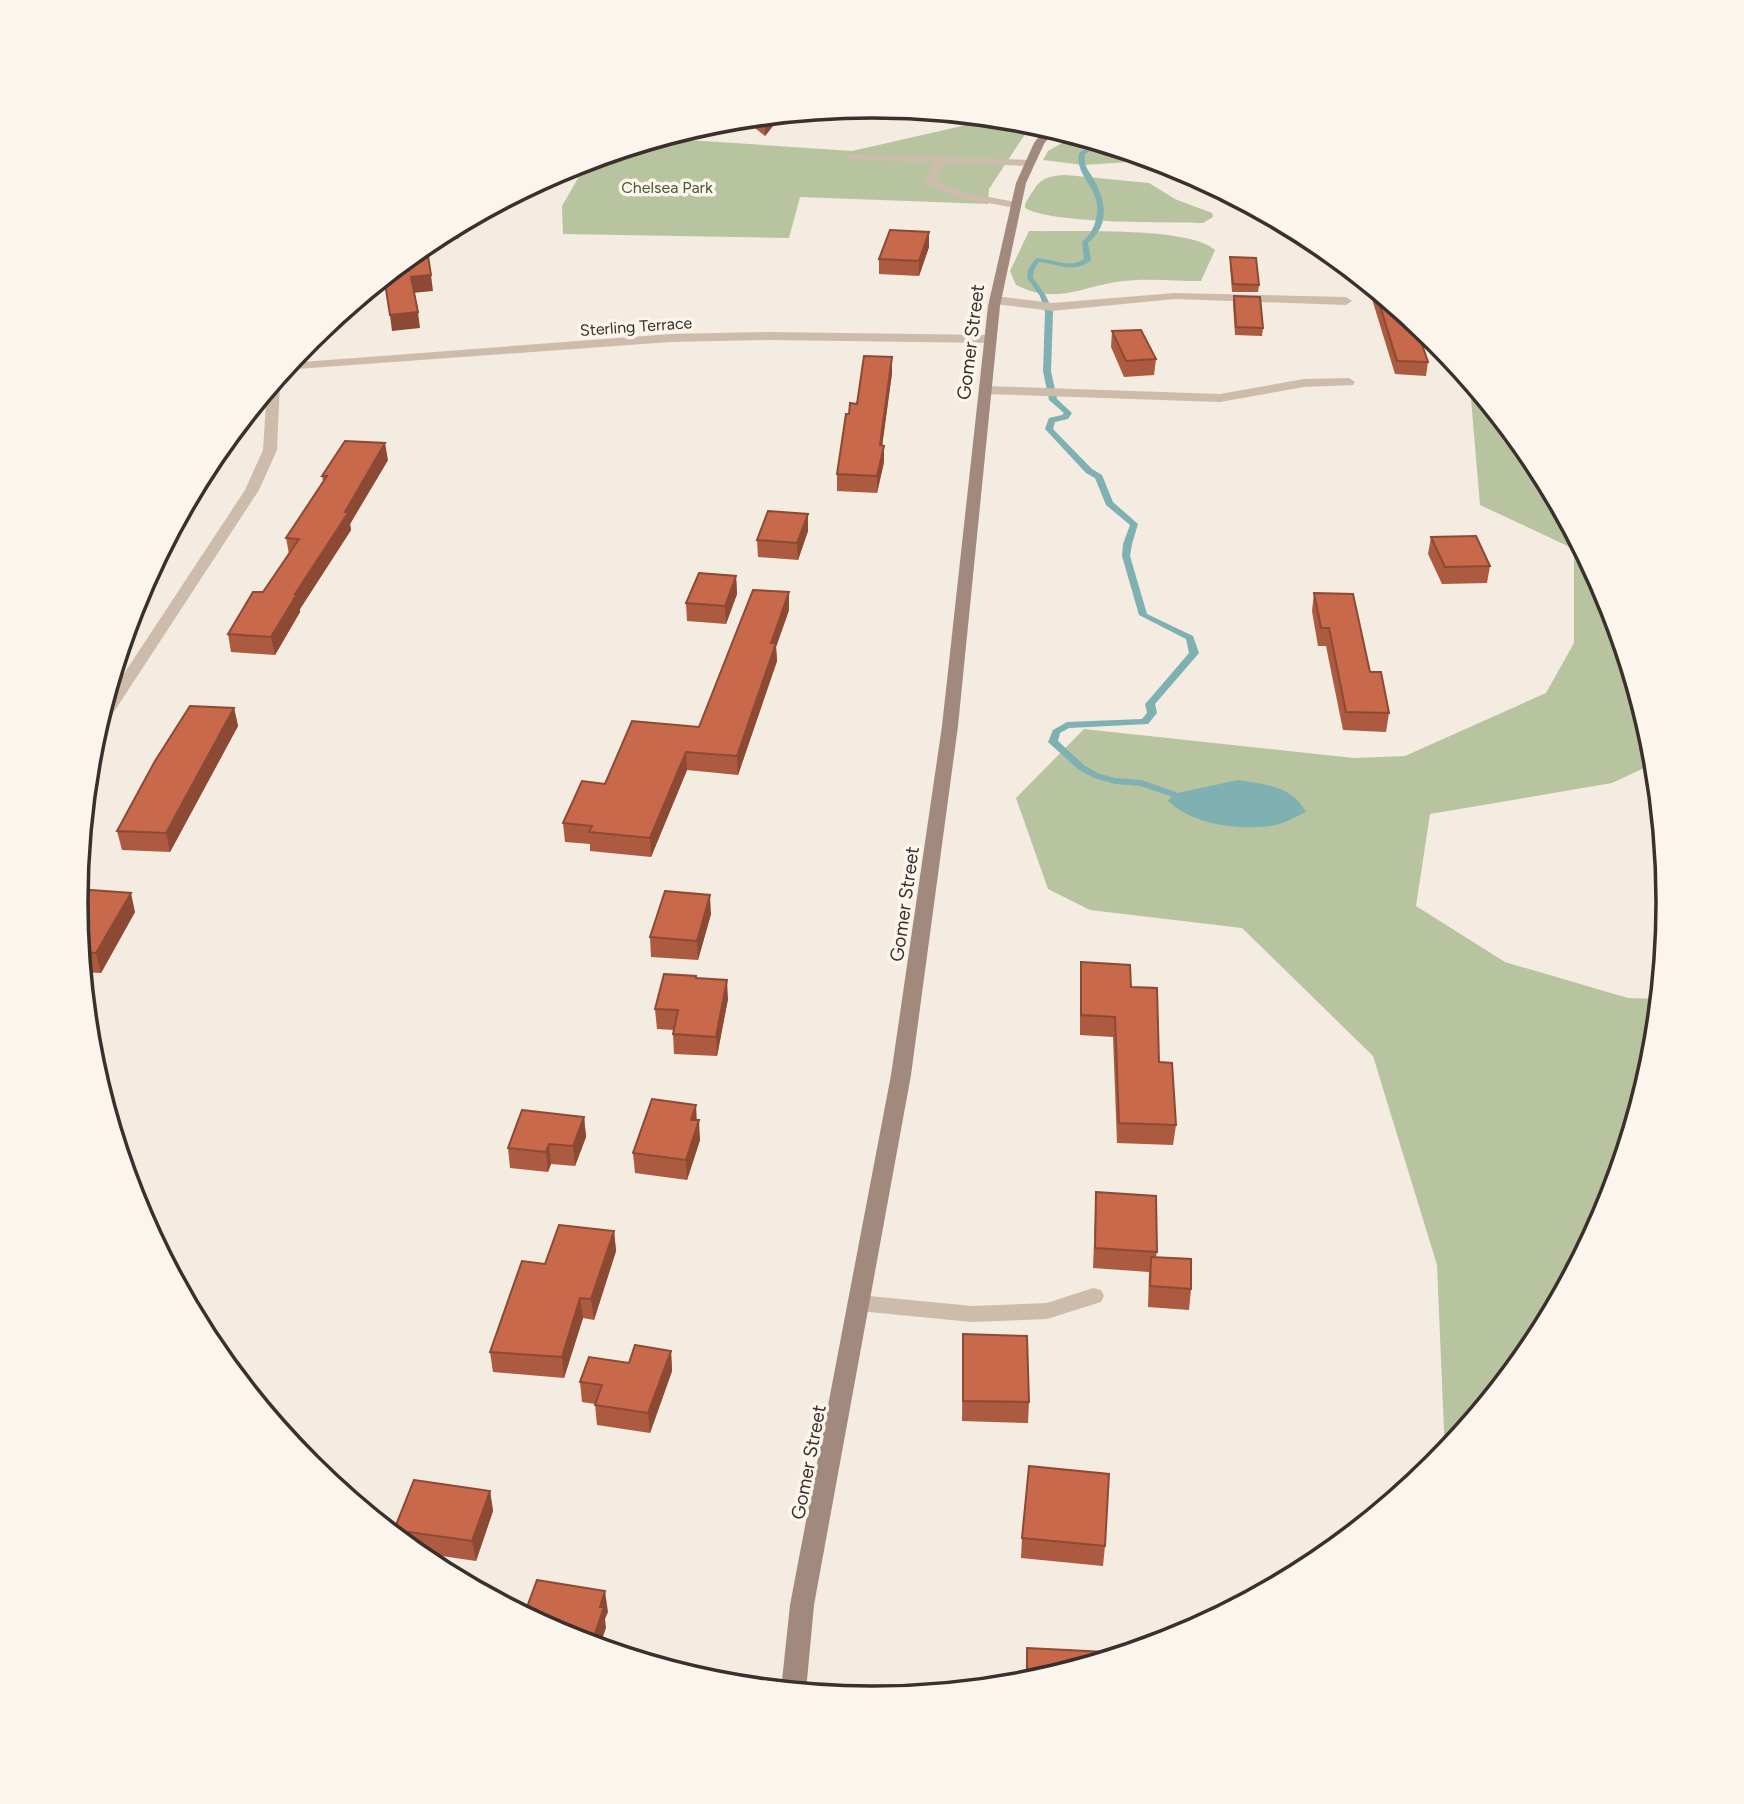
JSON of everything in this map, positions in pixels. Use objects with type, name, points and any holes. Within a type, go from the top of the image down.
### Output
[{"type":"street","name":"Gomer Street","points":[[794,1682],[802,1605],[901,1075],[949,739],[995,300],[1021,183],[1044,137]]},
{"type":"street","points":[[851,157],[1030,163]]},
{"type":"street","points":[[940,160],[930,182],[964,195],[1016,205]]},
{"type":"street","points":[[995,300],[1052,306],[1175,296],[1346,301]]},
{"type":"street","name":"Sterling Terrace","points":[[300,366],[671,338],[770,336],[990,339]]},
{"type":"street","points":[[985,390],[1220,398],[1304,383],[1349,382]]},
{"type":"street","points":[[114,700],[252,490],[270,450],[273,396]]},
{"type":"street","points":[[859,1303],[972,1314],[1047,1311],[1093,1296]]},
{"type":"green space","name":"Chelsea Park","points":[[972,124],[1026,133],[989,189],[988,204],[800,197],[789,238],[563,234],[562,206],[580,174],[669,144],[687,140],[852,151]]},
{"type":"green space","points":[[1064,142],[1131,162],[1084,165],[1043,160],[1048,151]]},
{"type":"green space","points":[[1066,175],[1149,183],[1175,199],[1212,213],[1213,217],[1203,223],[1083,220],[1025,208],[1040,182],[1050,177]]},
{"type":"green space","points":[[1029,231],[1155,234],[1201,242],[1215,250],[1201,281],[1133,280],[1071,292],[1045,294],[1016,285],[1010,271]]},
{"type":"green space","points":[[1471,399],[1494,424],[1524,466],[1572,548],[1480,505]]},
{"type":"green space","points":[[1574,551],[1615,650],[1630,699],[1644,768],[1612,783],[1430,814],[1416,906],[1505,962],[1628,998],[1651,999],[1650,1004],[1630,1105],[1597,1202],[1576,1249],[1524,1338],[1494,1380],[1444,1438],[1437,1265],[1373,1056],[1242,928],[1090,910],[1048,889],[1016,798],[1084,729],[1354,758],[1405,756],[1546,693],[1574,643]]},
{"type":"water","points":[[1238,780],[1285,791],[1300,803],[1306,812],[1275,825],[1230,826],[1190,816],[1168,801],[1173,794]]},
{"type":"building","points":[[890,230],[929,232],[919,261],[879,259]]},
{"type":"building","points":[[428,256],[431,275],[411,277],[418,312],[390,315],[386,287]]},
{"type":"building","points":[[1230,257],[1256,258],[1259,285],[1233,284]]},
{"type":"building","points":[[1234,296],[1260,297],[1263,328],[1236,327]]},
{"type":"building","points":[[1380,304],[1421,341],[1428,362],[1397,361]]},
{"type":"building","points":[[1141,330],[1156,359],[1126,361],[1112,331]]},
{"type":"building","points":[[864,356],[892,357],[880,445],[884,446],[877,476],[837,474],[846,414],[849,414],[850,403],[857,404]]},
{"type":"building","points":[[345,441],[385,443],[345,512],[348,513],[295,594],[271,637],[228,634],[253,592],[263,592],[299,539],[286,538],[327,476],[322,476]]},
{"type":"building","points":[[768,511],[808,514],[797,543],[757,540]]},
{"type":"building","points":[[1476,536],[1490,566],[1445,567],[1431,537]]},
{"type":"building","points":[[699,573],[736,576],[725,606],[686,603]]},
{"type":"building","points":[[753,590],[789,592],[771,643],[776,643],[737,756],[686,752],[650,838],[589,832],[592,826],[563,823],[582,781],[605,784],[632,721],[699,727]]},
{"type":"building","points":[[1314,593],[1353,594],[1370,672],[1381,672],[1389,713],[1346,712],[1329,628],[1321,628]]},
{"type":"building","points":[[190,706],[234,708],[166,833],[117,831],[155,761]]},
{"type":"building","points":[[88,890],[131,893],[96,953],[89,953]]},
{"type":"building","points":[[665,891],[710,895],[697,941],[650,937]]},
{"type":"building","points":[[1081,962],[1130,965],[1131,987],[1157,988],[1159,1062],[1172,1063],[1176,1125],[1119,1123],[1115,1017],[1081,1015]]},
{"type":"building","points":[[664,974],[727,980],[716,1037],[673,1034],[678,1010],[655,1009]]},
{"type":"building","points":[[652,1099],[696,1105],[691,1120],[699,1120],[686,1160],[633,1153]]},
{"type":"building","points":[[522,1110],[584,1117],[573,1146],[549,1144],[546,1152],[508,1148]]},
{"type":"building","points":[[1096,1192],[1156,1196],[1157,1252],[1095,1248]]},
{"type":"building","points":[[559,1225],[614,1231],[591,1299],[580,1298],[562,1357],[490,1352],[522,1261],[545,1264]]},
{"type":"building","points":[[1151,1257],[1191,1259],[1191,1289],[1150,1286]]},
{"type":"building","points":[[963,1334],[1027,1336],[1029,1402],[963,1401]]},
{"type":"building","points":[[635,1345],[671,1351],[648,1413],[595,1405],[602,1385],[580,1382],[589,1357],[629,1363]]},
{"type":"building","points":[[1029,1466],[1109,1474],[1105,1546],[1022,1538]]},
{"type":"building","points":[[414,1480],[490,1491],[472,1541],[404,1531],[396,1525]]},
{"type":"building","points":[[537,1580],[605,1591],[600,1607],[604,1607],[594,1635],[527,1607]]},
{"type":"building","points":[[1027,1648],[1102,1652],[1075,1660],[1027,1671]]},
{"type":"waterway","points":[[1090,149],[1082,153],[1081,165],[1092,181],[1101,207],[1095,230],[1085,242],[1088,260],[1077,266],[1037,260],[1031,270],[1030,278],[1043,296],[1049,312],[1047,371],[1053,400],[1068,413],[1065,417],[1052,420],[1049,429],[1089,471],[1099,477],[1109,503],[1134,524],[1126,556],[1143,615],[1190,638],[1194,653],[1150,704],[1152,713],[1145,722],[1067,725],[1056,732],[1053,742],[1082,768],[1097,776],[1115,781],[1141,783],[1173,794]]}]
